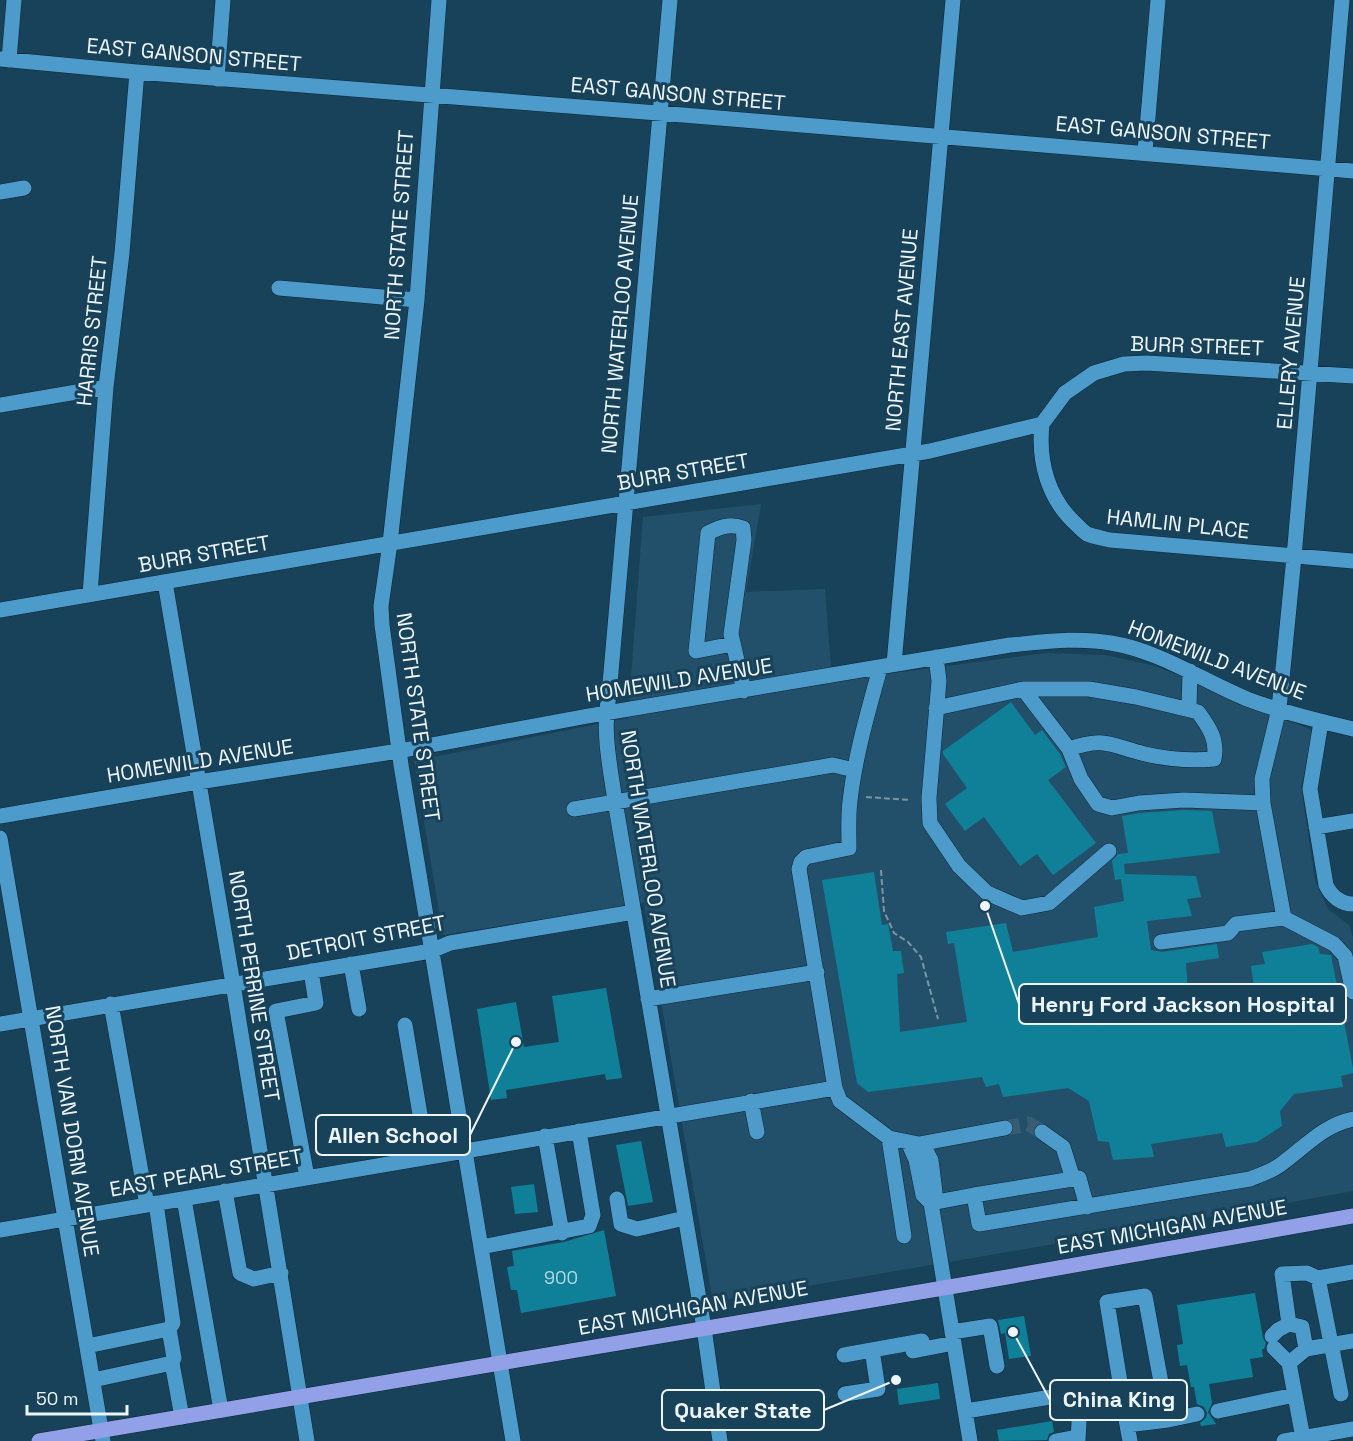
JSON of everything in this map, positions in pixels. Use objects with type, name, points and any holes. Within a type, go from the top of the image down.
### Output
[{"type":"main road","name":"EAST MICHIGAN AVENUE","points":[[39,1441],[102,1436],[182,1417],[300,1396],[1353,1216]]},
{"type":"street","points":[[5,60],[14,0]]},
{"type":"street","points":[[217,79],[224,0]]},
{"type":"street","name":"NORTH STATE STREET","points":[[439,0],[417,300],[381,606],[399,751],[513,1441]]},
{"type":"street","name":"NORTH WATERLOO AVENUE","points":[[670,0],[605,731],[667,1117],[704,1328],[720,1441]]},
{"type":"street","name":"NORTH EAST AVENUE","points":[[817,972],[799,869],[806,857],[849,848],[854,770],[864,726],[887,666],[912,454],[953,0]]},
{"type":"street","points":[[1145,152],[1158,0]]},
{"type":"street","name":"ELLERY AVENUE","points":[[1284,918],[1263,803],[1262,779],[1279,709],[1342,0]]},
{"type":"street","name":"EAST GANSON STREET","points":[[5,60],[217,79],[1145,152],[1353,171]]},
{"type":"street","name":"HARRIS STREET","points":[[90,594],[106,387],[122,253],[137,72]]},
{"type":"street","points":[[0,192],[24,188]]},
{"type":"street","points":[[279,288],[417,300]]},
{"type":"street","name":"BURR STREET","points":[[0,609],[912,454],[1042,424],[1065,393],[1081,381],[1101,370],[1124,364],[1147,363],[1353,376]]},
{"type":"street","points":[[0,405],[106,387]]},
{"type":"street","name":"HAMLIN PLACE","points":[[1042,424],[1040,445],[1042,462],[1055,501],[1087,534],[1110,540],[1353,561]]},
{"type":"street","points":[[733,644],[696,651],[708,534],[717,528],[734,525],[743,528],[744,540],[731,634],[744,691]]},
{"type":"street","name":"NORTH PERRINE STREET","points":[[165,582],[307,1441]]},
{"type":"street","name":"HOMEWILD AVENUE","points":[[0,816],[399,751],[936,657],[1010,645],[1069,640],[1140,649],[1247,699],[1321,722],[1353,729]]},
{"type":"street","points":[[936,657],[939,681],[929,803],[930,823],[959,866],[987,893],[1022,908],[1049,903],[1109,851]]},
{"type":"street","points":[[1189,709],[1190,671]]},
{"type":"street","points":[[936,708],[1023,689],[1089,689],[1136,697],[1198,712],[1211,731],[1216,750],[1214,759],[1197,761],[1145,754],[1111,743],[1090,741],[1069,749]]},
{"type":"street","points":[[1023,689],[1069,749],[1081,779],[1098,804],[1112,808],[1139,803],[1184,800],[1263,803]]},
{"type":"street","points":[[1321,722],[1310,789],[1326,885],[1329,892],[1338,899],[1346,904],[1353,904]]},
{"type":"street","points":[[574,809],[833,765],[854,770]]},
{"type":"street","points":[[1316,827],[1353,821]]},
{"type":"street","name":"NORTH VAN DORN AVENUE","points":[[0,838],[102,1436]]},
{"type":"street","name":"DETROIT STREET","points":[[0,1024],[431,951],[450,943],[634,912]]},
{"type":"street","points":[[1161,942],[1228,933],[1236,924],[1284,918],[1334,944],[1345,956],[1353,992]]},
{"type":"street","points":[[351,964],[359,1009]]},
{"type":"street","points":[[307,1177],[276,1011],[316,1003],[311,971]]},
{"type":"street","points":[[648,999],[817,972],[835,1088],[840,1101],[888,1138],[914,1143],[1005,1128]]},
{"type":"street","points":[[111,1004],[152,1204],[173,1323],[170,1329],[174,1358],[172,1363],[182,1417]]},
{"type":"street","points":[[405,1025],[427,1156]]},
{"type":"street","name":"EAST PEARL STREET","points":[[0,1230],[835,1088]]},
{"type":"street","points":[[751,1101],[757,1132]]},
{"type":"street","points":[[974,1195],[979,1224],[1250,1179],[1278,1167],[1323,1131],[1338,1122],[1353,1119]]},
{"type":"street","points":[[481,1247],[589,1226],[593,1215],[579,1131]]},
{"type":"street","points":[[1042,1132],[1063,1147],[1072,1179]]},
{"type":"street","points":[[545,1136],[562,1233]]},
{"type":"street","points":[[888,1138],[904,1236]]},
{"type":"street","points":[[914,1143],[922,1195],[931,1203],[970,1441]]},
{"type":"street","points":[[931,1203],[1079,1178],[1086,1207]]},
{"type":"street","points":[[225,1191],[240,1274],[254,1279],[280,1273]]},
{"type":"street","points":[[184,1199],[221,1410]]},
{"type":"street","points":[[617,1199],[621,1224],[637,1229],[685,1218]]},
{"type":"street","points":[[1289,1324],[1282,1274],[1307,1273],[1318,1278],[1353,1272]]},
{"type":"street","points":[[1318,1278],[1341,1394]]},
{"type":"street","points":[[1130,1441],[1107,1302],[1145,1296],[1168,1420]]},
{"type":"street","points":[[1303,1438],[1289,1363],[1273,1342],[1278,1330],[1289,1324],[1302,1327],[1306,1349]]},
{"type":"street","points":[[844,1355],[923,1349],[990,1326],[997,1366]]},
{"type":"street","points":[[87,1346],[170,1329]]},
{"type":"street","points":[[1289,1363],[1306,1349],[1353,1341]]},
{"type":"street","points":[[845,1394],[878,1389],[873,1354]]},
{"type":"street","points":[[93,1380],[172,1363]]},
{"type":"street","points":[[966,1411],[1075,1393],[1079,1422],[1078,1439],[1056,1441]]},
{"type":"street","points":[[1218,1411],[1295,1395]]},
{"type":"street","points":[[1127,1425],[1197,1414]]},
{"type":"street","points":[[1284,1441],[1334,1437],[1353,1429]]},
{"type":"path","points":[[851,796],[910,800]]},
{"type":"path","points":[[881,870],[884,911],[894,933],[908,942],[921,957],[938,1019]]},
{"type":"shaded area","points":[[761,504],[746,592],[825,589],[832,681],[1046,653],[1105,655],[1151,665],[1228,693],[1311,730],[1311,744],[1301,787],[1315,880],[1328,909],[1349,925],[1353,938],[1353,1191],[713,1302],[644,903],[443,935],[414,761],[628,718],[643,517]]},
{"type":"building","points":[[1011,702],[1035,735],[1042,730],[1060,754],[1066,767],[1048,780],[1096,843],[1053,875],[1037,854],[1020,866],[984,817],[965,831],[945,804],[967,788],[943,751]]},
{"type":"building","points":[[1184,810],[1212,811],[1220,853],[1124,864],[1125,874],[1196,876],[1201,897],[1187,899],[1192,916],[1147,921],[1151,950],[1162,952],[1217,944],[1219,958],[1186,963],[1188,993],[1254,987],[1251,966],[1265,964],[1262,952],[1312,944],[1318,947],[1320,954],[1331,955],[1353,1068],[1353,1073],[1341,1076],[1343,1087],[1294,1094],[1280,1111],[1282,1126],[1257,1142],[1226,1147],[1222,1133],[1151,1144],[1154,1157],[1113,1160],[1109,1142],[1098,1141],[1089,1101],[1068,1088],[1003,1097],[999,1084],[986,1087],[982,1077],[868,1092],[857,1083],[822,880],[874,872],[882,925],[888,924],[893,951],[901,951],[904,973],[897,974],[900,1032],[967,1022],[954,943],[948,944],[946,932],[1006,923],[1013,952],[1098,937],[1094,907],[1124,901],[1121,879],[1115,880],[1112,861],[1118,854],[1128,853],[1122,816]]},
{"type":"building","points":[[606,988],[622,1078],[606,1080],[605,1074],[506,1090],[507,1098],[491,1100],[477,1009],[516,1002],[524,1047],[559,1042],[552,996]]},
{"type":"building","points":[[641,1141],[653,1202],[628,1206],[616,1145]]},
{"type":"building","points":[[534,1184],[538,1212],[515,1214],[511,1187]]},
{"type":"building","points":[[604,1230],[616,1296],[521,1313],[517,1290],[511,1290],[507,1267],[514,1266],[512,1251],[564,1242]]},
{"type":"building","points":[[1255,1293],[1263,1338],[1266,1343],[1262,1349],[1263,1357],[1250,1359],[1253,1377],[1209,1384],[1212,1403],[1208,1412],[1216,1424],[1201,1426],[1200,1423],[1206,1418],[1207,1413],[1204,1407],[1197,1404],[1187,1365],[1180,1366],[1177,1345],[1183,1344],[1177,1305]]},
{"type":"building","points":[[1024,1316],[1031,1356],[1009,1359],[1005,1333],[1001,1334],[998,1320]]},
{"type":"building","points":[[938,1383],[940,1399],[899,1405],[897,1389]]},
{"type":"building","points":[[1052,1421],[1054,1432],[1049,1434],[1047,1440],[999,1441],[997,1430]]},
{"type":"tunnel","points":[[1005,1128],[1029,1124],[1042,1132]]},
{"type":"place","name":"Henry Ford Jackson Hospital","points":[[985,906]]},
{"type":"place","name":"Allen School","points":[[516,1042]]},
{"type":"place","name":"China King","points":[[1013,1332]]},
{"type":"place","name":"Quaker State","points":[[896,1380]]}]
